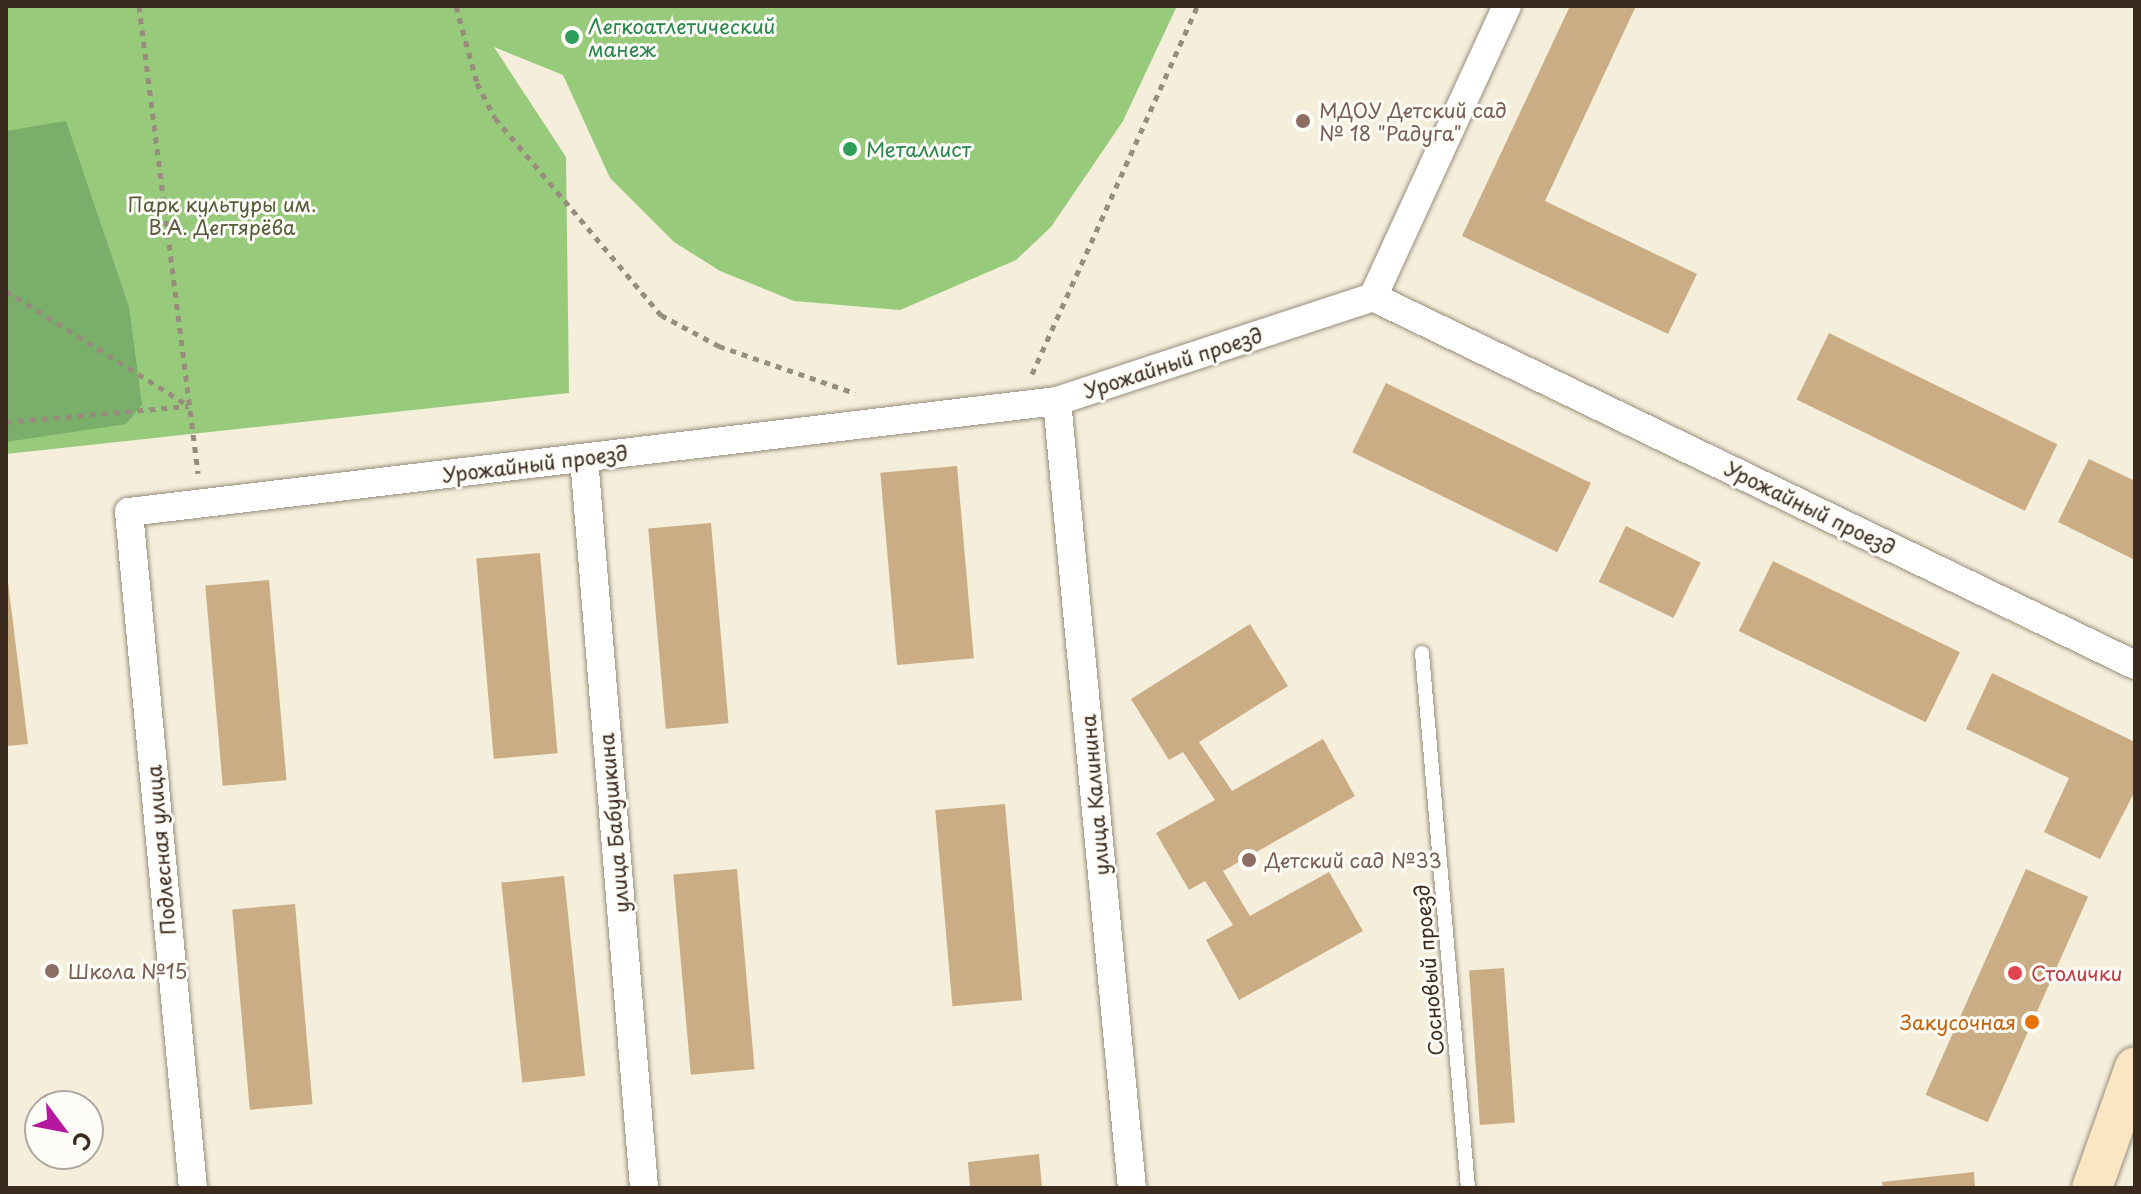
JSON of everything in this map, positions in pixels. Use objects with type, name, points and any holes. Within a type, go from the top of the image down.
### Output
[{"type":"main road","points":[[2092,1188],[2135,1067]]},
{"type":"street","points":[[1373,297],[1507,6]]},
{"type":"street","name":"Урожайный проезд","points":[[129,512],[1057,401],[1373,297],[2135,665]]},
{"type":"street","name":"улица Калинина","points":[[1057,401],[1132,1188]]},
{"type":"street","name":"улица Бабушкина","points":[[584,458],[644,1188]]},
{"type":"street","name":"Подлесная улица","points":[[129,512],[193,1188]]},
{"type":"lane","name":"Сосновый проезд","points":[[1422,653],[1468,1188]]},
{"type":"path","points":[[139,6],[201,504]]},
{"type":"path","points":[[456,6],[495,118],[661,315],[719,346],[867,397]]},
{"type":"path","points":[[1016,407],[1197,6]]},
{"type":"path","points":[[6,291],[189,406]]},
{"type":"path","points":[[6,422],[189,406]]},
{"type":"green space","name":"Парк культуры им. В.А. Дегтярёва","points":[[6,6],[1177,6],[1123,121],[1051,227],[1016,260],[900,310],[794,301],[720,271],[674,242],[610,178],[563,75],[494,47],[566,157],[569,393],[6,454]]},
{"type":"green space","points":[[66,121],[129,307],[142,405],[126,424],[6,442],[6,131]]},
{"type":"building","points":[[1570,6],[1636,6],[1545,201],[1697,274],[1668,334],[1462,236]]},
{"type":"building","points":[[1829,333],[2057,444],[2025,511],[1797,400]]},
{"type":"building","points":[[1386,383],[1591,483],[1557,552],[1352,452]]},
{"type":"building","points":[[2089,459],[2135,481],[2135,560],[2058,522]]},
{"type":"building","points":[[957,466],[974,658],[897,665],[880,473]]},
{"type":"building","points":[[711,523],[729,723],[666,729],[648,528]]},
{"type":"building","points":[[1626,526],[1701,562],[1673,618],[1599,582]]},
{"type":"building","points":[[540,553],[558,753],[494,759],[476,559]]},
{"type":"building","points":[[1773,561],[1960,652],[1926,722],[1739,631]]},
{"type":"building","points":[[6,566],[28,744],[6,746]]},
{"type":"building","points":[[269,580],[287,780],[223,786],[205,586]]},
{"type":"building","points":[[1250,624],[1288,686],[1199,742],[1232,791],[1323,739],[1355,796],[1223,871],[1250,916],[1329,872],[1363,931],[1239,1000],[1206,940],[1233,925],[1205,881],[1189,890],[1156,833],[1215,800],[1183,752],[1169,760],[1131,699]]},
{"type":"building","points":[[1992,673],[2135,742],[2135,791],[2100,859],[2044,832],[2069,778],[1966,729]]},
{"type":"building","points":[[1005,804],[1022,1000],[952,1006],[935,810]]},
{"type":"building","points":[[737,869],[755,1069],[691,1075],[673,875]]},
{"type":"building","points":[[2026,869],[2088,897],[1988,1122],[1926,1095]]},
{"type":"building","points":[[564,876],[585,1076],[522,1082],[501,883]]},
{"type":"building","points":[[295,904],[313,1104],[250,1110],[232,909]]},
{"type":"building","points":[[1504,968],[1515,1123],[1480,1125],[1469,970]]},
{"type":"building","points":[[1039,1154],[1042,1188],[970,1188],[968,1162]]},
{"type":"building","points":[[1974,1172],[1975,1188],[1883,1188],[1882,1182]]},
{"type":"place","name":"Легкоатлетический манеж","points":[[572,37]]},
{"type":"place","name":"МДОУ Детский сад № 18 \"Радуга\"","points":[[1303,121]]},
{"type":"place","name":"Металлист","points":[[850,149]]},
{"type":"place","name":"Детский сад №33","points":[[1249,860]]},
{"type":"place","name":"Школа №15","points":[[52,971]]},
{"type":"place","name":"Столички","points":[[2015,973]]},
{"type":"place","name":"Закусочная","points":[[2032,1022]]}]
